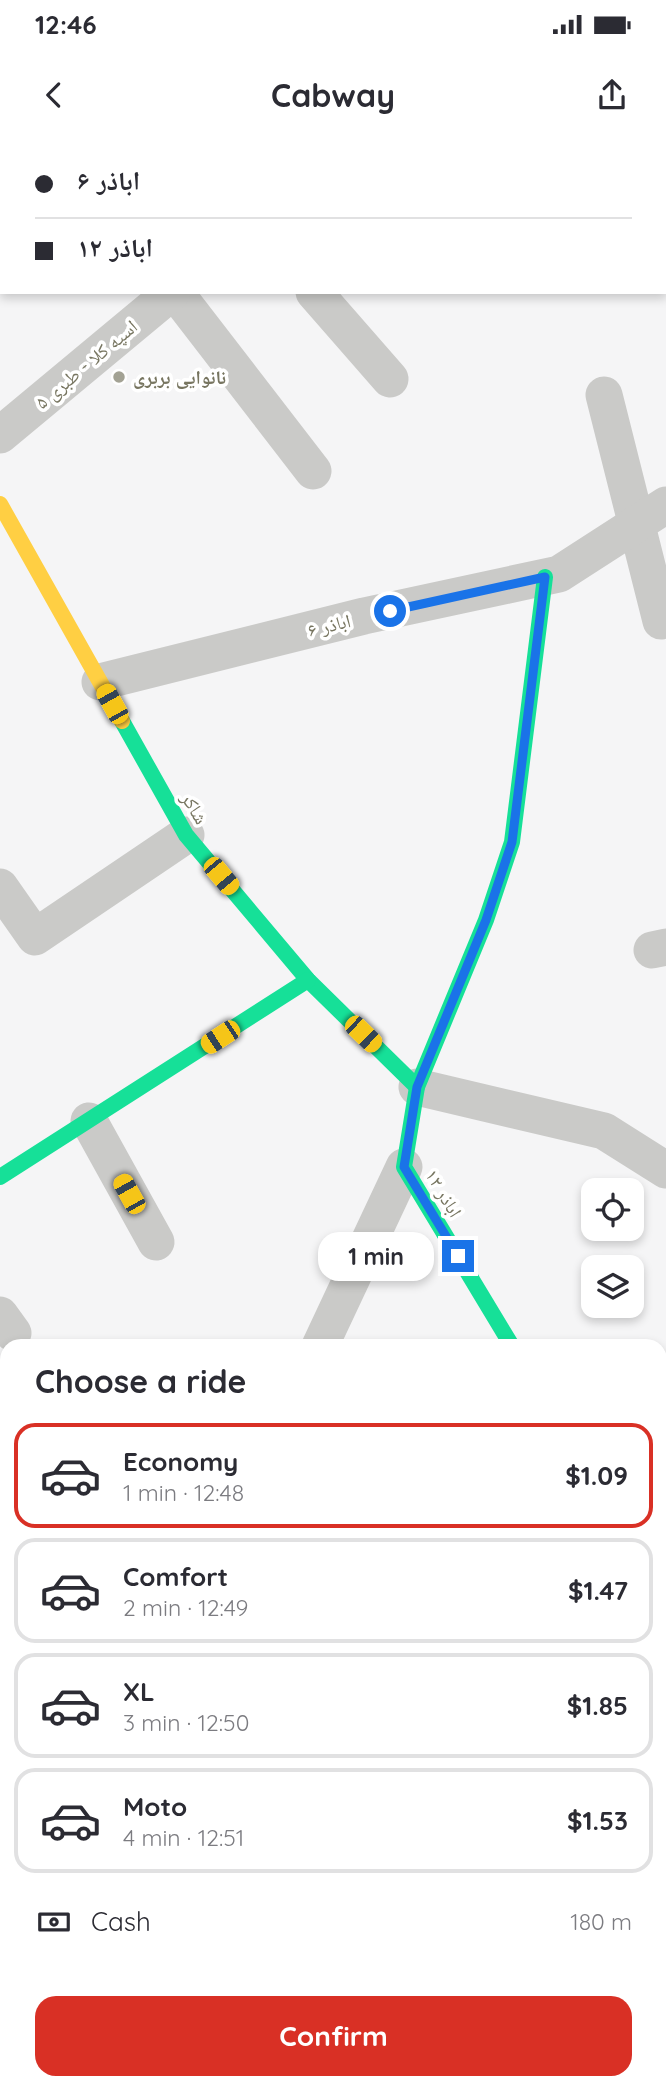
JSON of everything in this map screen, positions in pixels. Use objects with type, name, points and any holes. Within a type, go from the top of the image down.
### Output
[{"type":"street","name":"اسپه کلا - طبری ۵","points":[[0,435],[171,294]]},
{"type":"street","points":[[175,294],[313,471]]},
{"type":"street","points":[[316,294],[390,379]]},
{"type":"street","points":[[604,396],[652,514],[661,621],[666,620]]},
{"type":"street","name":"شاکر","points":[[0,505],[186,835],[309,980],[417,1087]]},
{"type":"street","name":"اباذر ۶","points":[[100,682],[364,616],[559,573],[652,514]]},
{"type":"street","name":"اباذر ۱۲","points":[[508,1339],[404,1167],[417,1087],[486,920],[512,842],[545,577]]},
{"type":"street","points":[[0,887],[35,937],[186,835]]},
{"type":"street","points":[[0,1177],[309,980]]},
{"type":"street","points":[[417,1087],[604,1131],[666,1170]]},
{"type":"street","points":[[89,1121],[156,1242]]},
{"type":"street","points":[[323,1339],[404,1167]]},
{"type":"traffic: fast","points":[[508,1339],[404,1167],[417,1087],[486,920],[512,842],[545,577]]},
{"type":"traffic: fast","points":[[122,721],[186,835],[308,980],[417,1087]]},
{"type":"traffic: fast","points":[[0,1177],[308,980]]},
{"type":"traffic: slow","points":[[0,504],[122,721]]},
{"type":"place","name":"نانوایی بربری","points":[[119,377]]},
{"type":"route","points":[[390,611],[545,577],[512,842],[486,920],[417,1087],[404,1167],[458,1256]]}]
